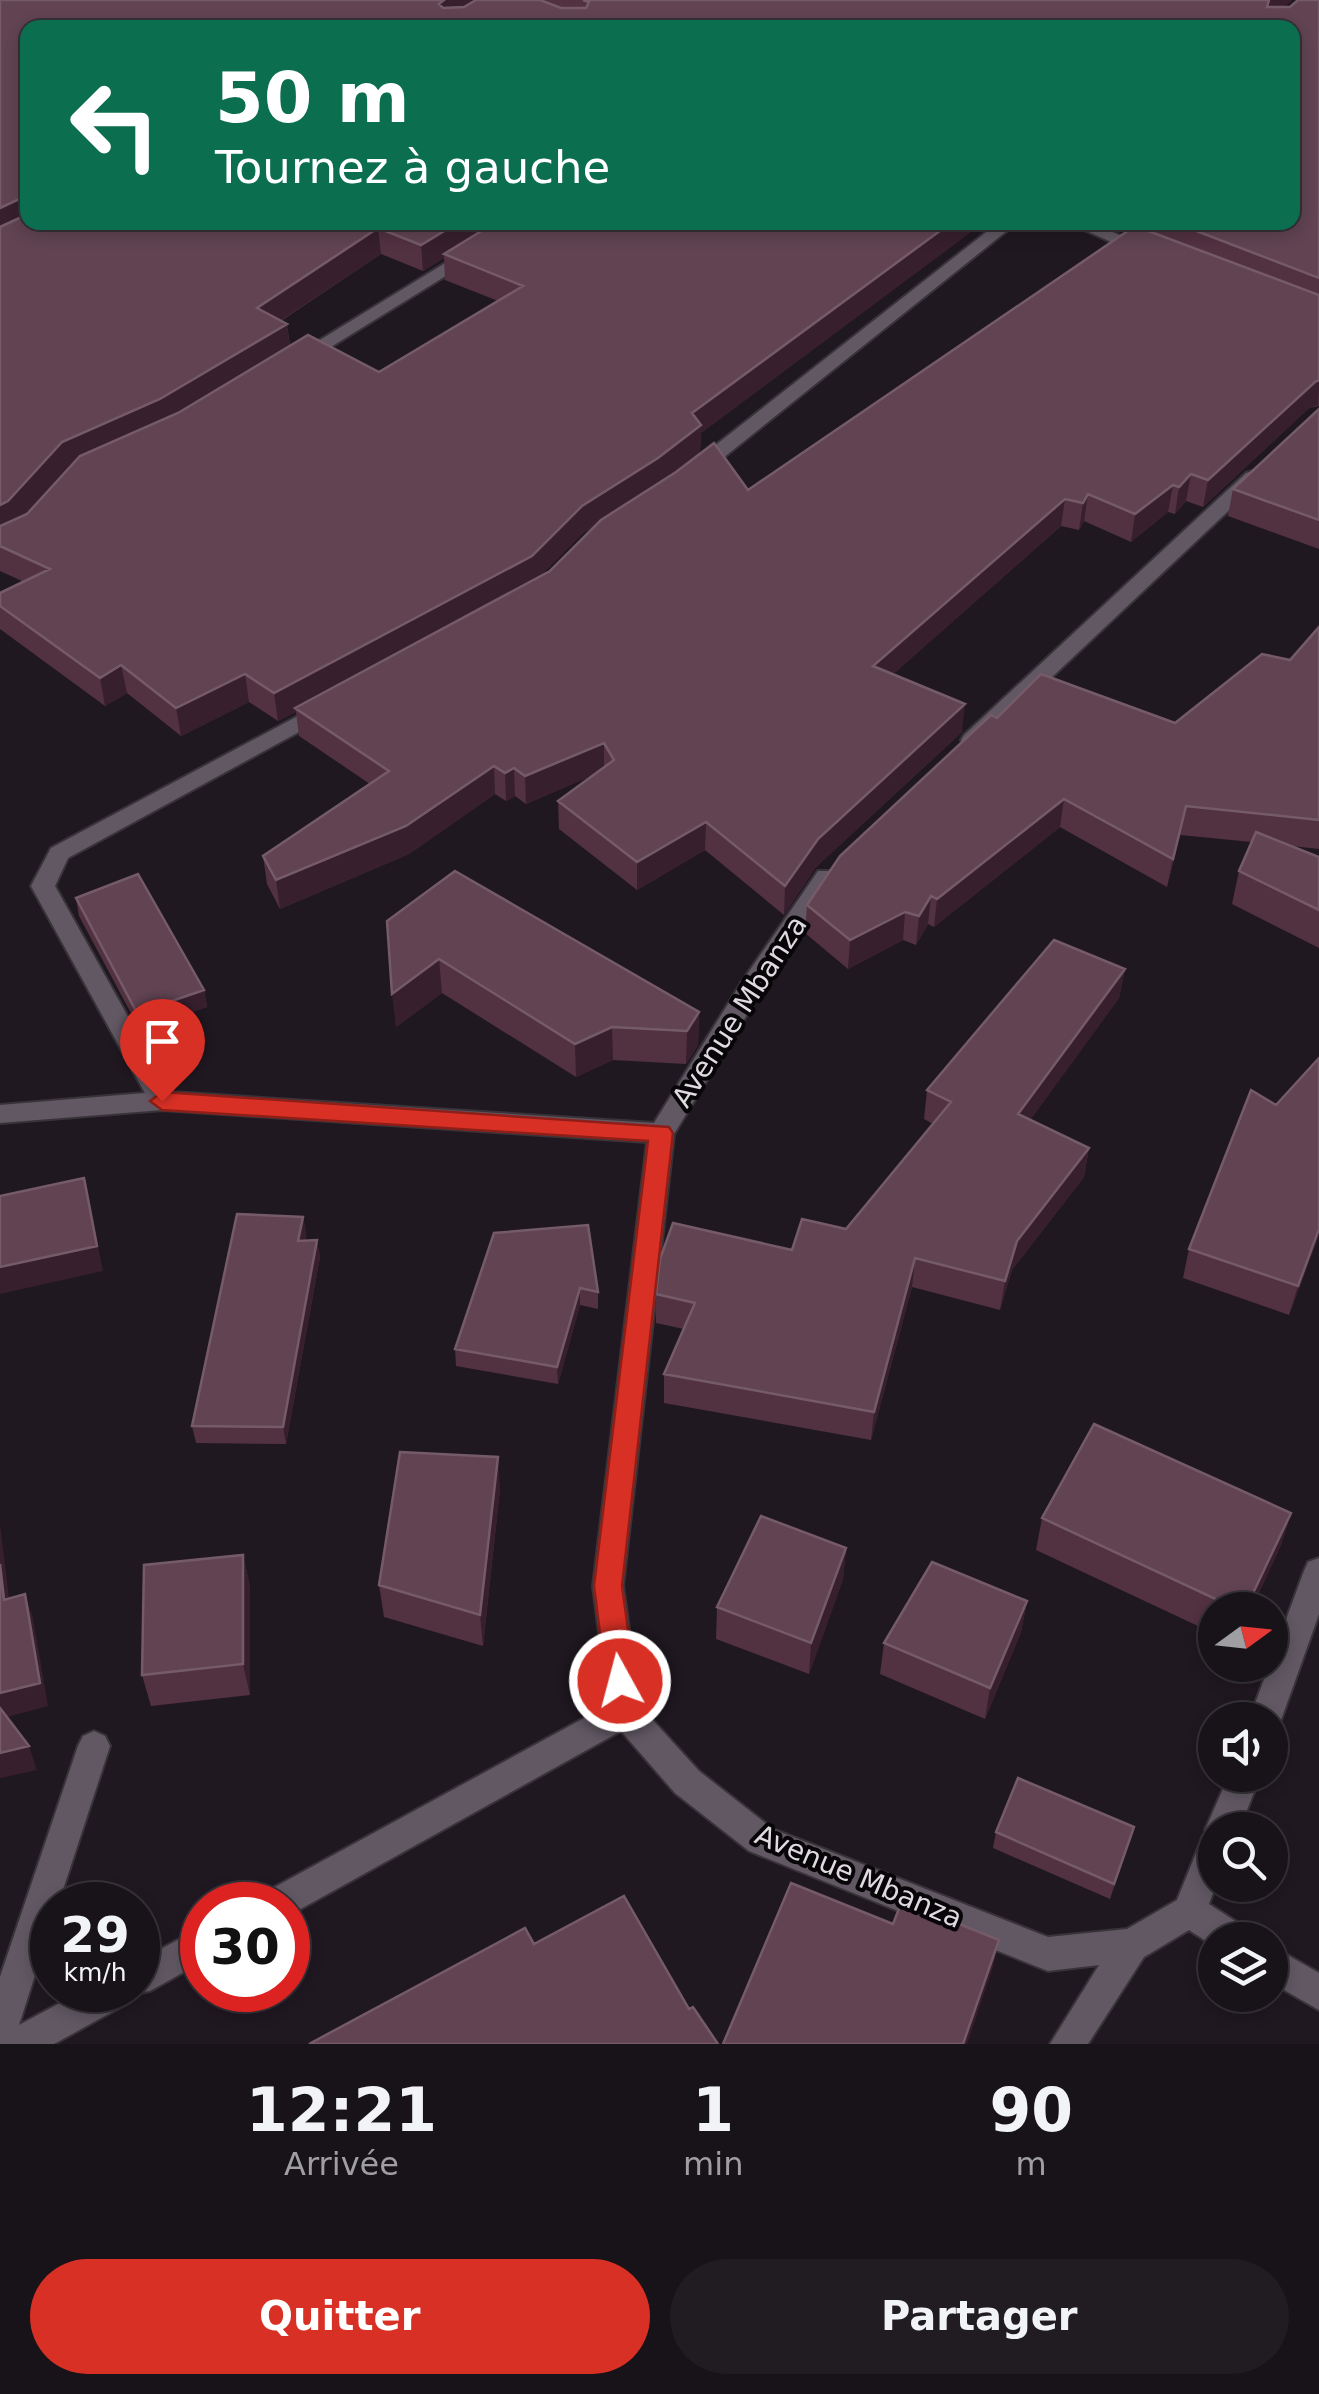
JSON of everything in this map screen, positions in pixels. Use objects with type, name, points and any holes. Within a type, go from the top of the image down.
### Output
[{"type":"street","points":[[273,374],[512,230]]},
{"type":"street","points":[[682,480],[1000,230]]},
{"type":"street","points":[[1094,230],[1160,256]]},
{"type":"street","points":[[957,754],[1276,456]]},
{"type":"street","points":[[162,1101],[43,886],[59,853],[347,697]]},
{"type":"street","name":"Avenue Mbanza","points":[[842,862],[827,876],[750,990],[661,1133],[608,1586],[625,1712],[687,1782],[762,1840],[1048,1954],[1132,1945],[1189,1912]]},
{"type":"street","points":[[0,1114],[162,1101],[661,1133]]},
{"type":"street","points":[[1272,1702],[1319,1571]]},
{"type":"street","points":[[310,1885],[625,1712]]},
{"type":"street","points":[[0,2029],[94,1746]]},
{"type":"street","points":[[1198,1890],[1189,1912],[1205,1922]]},
{"type":"street","points":[[1068,2044],[1132,1945]]},
{"type":"street","points":[[1288,1973],[1319,1993]]},
{"type":"street","points":[[19,2044],[78,2012]]},
{"type":"building","points":[[0,0],[444,0],[439,4],[443,8],[464,7],[476,0],[540,0],[561,8],[586,8],[589,2],[583,0],[1269,0],[1267,7],[1290,7],[1298,0],[1319,0],[1319,278],[1194,230],[1300,230],[1300,20],[20,20],[20,199],[0,208]]},
{"type":"building","points":[[20,218],[20,230],[375,230],[257,308],[287,324],[160,399],[62,442],[0,505],[0,227]]},
{"type":"building","points":[[383,230],[446,230],[421,245]]},
{"type":"building","points":[[483,230],[941,230],[692,413],[701,425],[658,458],[582,506],[532,556],[274,693],[245,674],[176,708],[121,665],[100,678],[0,606],[0,593],[50,569],[0,546],[0,526],[27,514],[80,456],[178,413],[308,335],[379,372],[523,286],[444,254]]},
{"type":"building","points":[[1129,230],[1146,230],[1319,295],[1319,380],[1208,480],[1191,474],[1179,487],[1173,485],[1135,514],[1088,494],[1083,503],[1065,499],[873,666],[965,704],[818,839],[785,886],[706,822],[637,862],[558,801],[614,760],[604,743],[525,776],[514,768],[505,773],[494,766],[406,826],[276,880],[263,856],[389,771],[295,708],[550,571],[601,520],[714,443],[748,490]]},
{"type":"building","points":[[1319,409],[1319,520],[1233,489]]},
{"type":"building","points":[[1319,627],[1319,820],[1186,806],[1173,859],[1064,799],[937,899],[931,896],[919,916],[905,912],[850,940],[807,905],[840,856],[991,715],[997,718],[1041,674],[1175,723],[1262,654],[1290,660]]},
{"type":"building","points":[[1256,832],[1319,857],[1319,910],[1239,871]]},
{"type":"building","points":[[455,871],[699,1012],[687,1031],[612,1027],[575,1044],[439,959],[392,994],[387,921]]},
{"type":"building","points":[[138,874],[204,990],[137,1013],[76,898]]},
{"type":"building","points":[[1054,940],[1125,969],[1018,1114],[1089,1148],[1017,1241],[1005,1281],[915,1258],[874,1412],[664,1374],[695,1303],[656,1294],[660,1259],[673,1223],[792,1250],[802,1219],[846,1229],[951,1102],[927,1090]]},
{"type":"building","points":[[1319,1058],[1319,1229],[1298,1286],[1189,1249],[1251,1090],[1276,1105]]},
{"type":"building","points":[[84,1178],[97,1246],[0,1267],[0,1196]]},
{"type":"building","points":[[237,1214],[303,1217],[298,1241],[317,1240],[283,1427],[192,1426]]},
{"type":"building","points":[[588,1225],[598,1292],[580,1288],[557,1367],[455,1349],[494,1233]]},
{"type":"building","points":[[1094,1424],[1291,1513],[1254,1592],[1200,1592],[1042,1518]]},
{"type":"building","points":[[400,1452],[498,1457],[480,1615],[379,1585]]},
{"type":"building","points":[[761,1516],[846,1548],[811,1643],[717,1607]]},
{"type":"building","points":[[243,1555],[243,1664],[142,1675],[144,1565]]},
{"type":"building","points":[[932,1562],[1027,1601],[990,1688],[884,1643]]},
{"type":"building","points":[[0,1564],[4,1600],[25,1594],[40,1683],[0,1693]]},
{"type":"building","points":[[0,1708],[29,1746],[0,1753]]},
{"type":"building","points":[[1018,1778],[1134,1827],[1114,1884],[996,1832]]},
{"type":"building","points":[[791,1883],[893,1924],[902,1901],[999,1940],[963,2044],[723,2044]]},
{"type":"building","points":[[624,1896],[689,2009],[693,2007],[718,2044],[309,2044],[525,1928],[534,1944]]},
{"type":"route","points":[[162,1101],[661,1133],[608,1586],[620,1681]]}]
